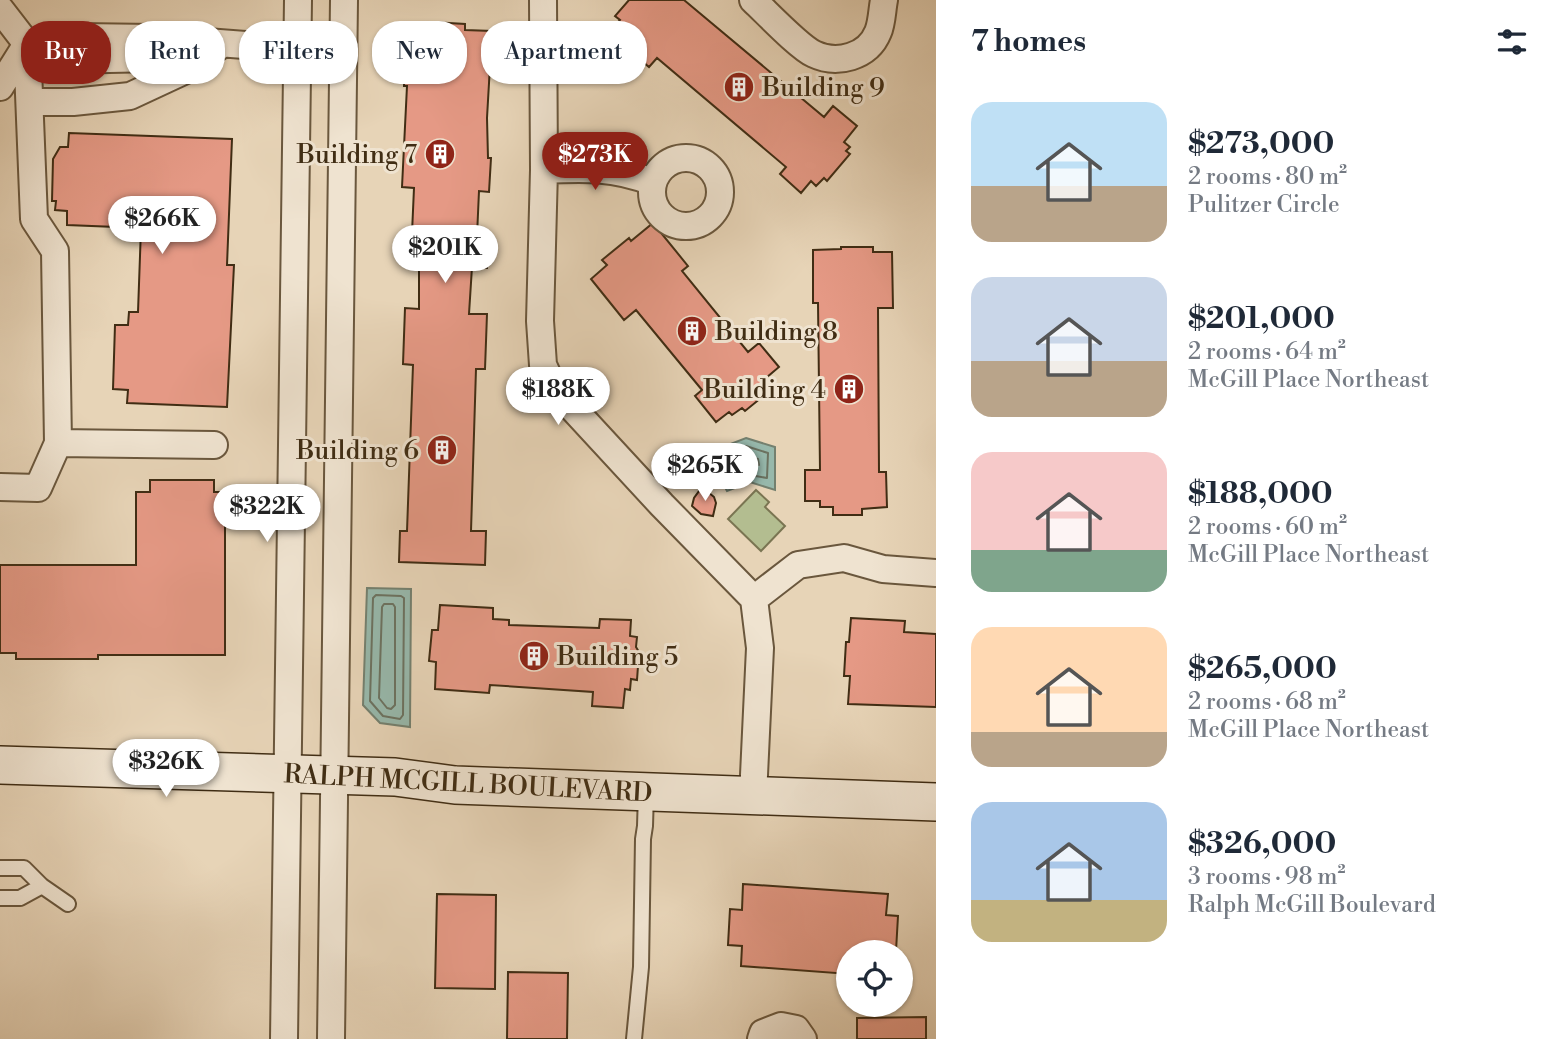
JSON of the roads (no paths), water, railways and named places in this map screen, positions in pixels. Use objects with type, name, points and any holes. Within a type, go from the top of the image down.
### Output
[{"type":"main road","name":"RALPH MCGILL BOULEVARD","points":[[0,765],[395,777],[455,785],[936,802]]},
{"type":"street","points":[[297,21],[298,0]]},
{"type":"street","points":[[331,1039],[344,0]]},
{"type":"street","points":[[543,0],[544,170],[540,321],[543,365],[554,387],[662,505],[754,599],[760,648],[753,796]]},
{"type":"street","points":[[753,0],[812,54],[830,59],[850,58],[865,50],[878,33],[884,0]]},
{"type":"street","points":[[0,9],[21,36]]},
{"type":"street","points":[[0,88],[21,54]]},
{"type":"street","points":[[0,487],[38,488],[58,443],[55,251],[34,219],[29,84]]},
{"type":"street","points":[[109,84],[109,99]]},
{"type":"street","points":[[30,102],[73,102],[130,96],[156,84]]},
{"type":"street","points":[[284,1039],[296,84]]},
{"type":"street","points":[[544,170],[587,168],[629,172],[652,183]]},
{"type":"street","points":[[58,443],[214,445]]},
{"type":"street","points":[[754,599],[798,565],[844,558],[883,569],[936,573]]},
{"type":"street","points":[[761,1039],[763,1032],[781,1026],[796,1029],[803,1039]]},
{"type":"lane","points":[[634,1039],[642,967],[646,792]]},
{"type":"lane","points":[[0,868],[24,868],[42,886],[68,904]]},
{"type":"lane","points":[[0,898],[20,898],[42,886]]},
{"type":"water","points":[[746,438],[775,447],[775,490],[750,482],[727,491],[707,453]]},
{"type":"water","points":[[367,588],[411,589],[410,727],[380,723],[363,705]]},
{"type":"place","name":"Building 9","points":[[739,87]]},
{"type":"place","name":"Building 7","points":[[440,154]]},
{"type":"place","name":"Building 8","points":[[692,331]]},
{"type":"place","name":"Building 4","points":[[849,389]]},
{"type":"place","name":"Building 6","points":[[442,450]]},
{"type":"place","name":"Building 5","points":[[534,656]]}]
